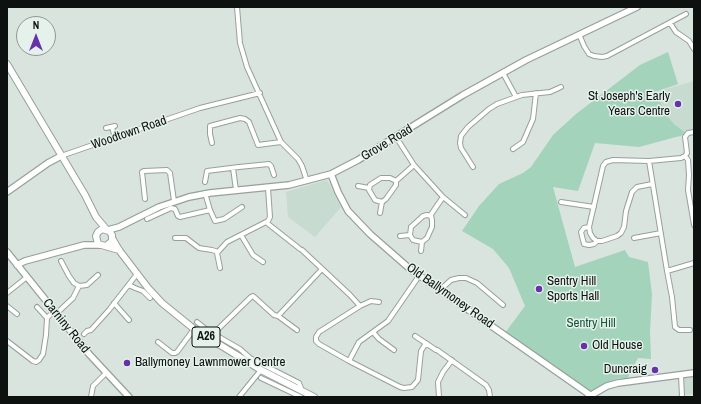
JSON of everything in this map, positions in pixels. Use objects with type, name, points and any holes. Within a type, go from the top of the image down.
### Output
[{"type":"main road","name":"A26","points":[[7,64],[92,206],[96,217],[97,241],[103,245]]},
{"type":"main road","name":"A26","points":[[96,217],[108,230],[119,250],[137,274],[162,303],[194,329],[236,355],[302,394],[314,397]]},
{"type":"main road","points":[[96,235],[100,230],[108,230]]},
{"type":"main road","points":[[103,245],[110,243],[112,237]]},
{"type":"main road","points":[[103,245],[119,250]]},
{"type":"street","points":[[237,7],[240,44],[247,67],[282,142],[298,159],[307,181]]},
{"type":"street","name":"Grove Road","points":[[108,230],[119,227],[174,201],[206,193],[289,186],[331,174],[358,160],[463,95],[526,60],[637,7]]},
{"type":"street","points":[[580,34],[584,46],[589,54],[602,57],[607,56],[686,14]]},
{"type":"street","points":[[670,23],[676,32],[689,41],[694,49]]},
{"type":"street","points":[[503,73],[516,97]]},
{"type":"street","points":[[473,167],[460,146],[460,140],[464,132],[489,109],[497,104],[516,97],[550,92],[561,87]]},
{"type":"street","name":"Woodtown Road","points":[[7,192],[61,156],[200,108],[260,93]]},
{"type":"street","points":[[512,149],[523,142],[530,128],[534,116],[536,93]]},
{"type":"street","points":[[212,143],[210,126],[239,118],[248,121],[258,145],[282,142]]},
{"type":"street","points":[[106,128],[113,126],[115,138]]},
{"type":"street","points":[[694,132],[685,137],[687,153],[685,156],[688,160],[688,190],[692,199],[694,225]]},
{"type":"street","points":[[396,137],[414,165],[443,197],[465,216]]},
{"type":"street","points":[[597,241],[590,234],[589,227],[603,166],[607,162],[612,160],[649,161],[681,158],[685,156]]},
{"type":"street","points":[[649,161],[672,297],[675,327],[679,330],[690,330]]},
{"type":"street","points":[[205,182],[207,171],[269,164],[274,175]]},
{"type":"street","points":[[380,213],[382,202],[396,185],[396,181],[414,165]]},
{"type":"street","points":[[233,168],[236,190]]},
{"type":"street","points":[[145,199],[142,172],[144,170],[167,170],[170,173],[174,201]]},
{"type":"street","name":"Old Ballymoney Road","points":[[331,174],[342,201],[349,212],[378,241],[419,276],[485,320],[591,396]]},
{"type":"street","points":[[369,188],[370,185],[381,178],[390,178],[396,181]]},
{"type":"street","points":[[589,227],[585,227],[582,231],[584,243],[589,246],[597,241],[603,241],[621,233],[624,227],[626,211],[632,192],[637,187],[652,184]]},
{"type":"street","points":[[358,186],[369,188]]},
{"type":"street","points":[[220,268],[218,252],[228,241],[267,223],[270,217],[268,188]]},
{"type":"street","points":[[369,188],[374,199],[382,202]]},
{"type":"street","points":[[206,193],[210,210],[214,220],[217,222],[236,212],[242,207]]},
{"type":"street","points":[[430,216],[443,197]]},
{"type":"street","points":[[561,202],[594,207]]},
{"type":"street","points":[[147,219],[171,208],[175,210],[180,217],[210,210]]},
{"type":"street","points":[[422,242],[413,240],[410,235],[411,227],[423,216],[430,216]]},
{"type":"street","points":[[421,251],[422,242],[427,238],[432,227],[432,220],[430,216]]},
{"type":"street","points":[[267,223],[301,250],[360,306]]},
{"type":"street","name":"Grove Road","points":[[112,237],[119,227]]},
{"type":"street","points":[[634,238],[661,233]]},
{"type":"street","points":[[84,245],[96,235]]},
{"type":"street","points":[[241,235],[253,255],[263,262]]},
{"type":"street","points":[[400,236],[410,235]]},
{"type":"street","points":[[175,238],[186,238],[196,247],[218,252]]},
{"type":"street","points":[[17,265],[25,261],[84,245],[103,245]]},
{"type":"street","name":"Carniny Road","points":[[7,252],[55,313],[106,373],[129,397]]},
{"type":"street","points":[[61,261],[69,276],[79,286]]},
{"type":"street","points":[[667,271],[694,263]]},
{"type":"street","points":[[278,316],[322,269]]},
{"type":"street","points":[[79,286],[87,285],[98,274]]},
{"type":"street","points":[[84,334],[91,330],[137,274]]},
{"type":"street","points":[[349,361],[358,342],[388,321],[419,276]]},
{"type":"street","points":[[7,293],[27,277]]},
{"type":"street","points":[[440,290],[451,280],[466,278],[477,283],[503,305]]},
{"type":"street","points":[[129,284],[134,288],[143,290],[150,298]]},
{"type":"street","points":[[47,318],[73,298],[79,286]]},
{"type":"street","points":[[214,333],[252,296],[256,297],[275,316],[278,316],[297,330]]},
{"type":"street","points":[[379,302],[371,301],[360,306],[319,332],[316,337],[316,341],[349,361],[400,387],[408,388],[414,385],[418,380],[421,352],[426,343]]},
{"type":"street","points":[[114,303],[128,320]]},
{"type":"street","points":[[7,306],[17,314]]},
{"type":"street","points":[[7,342],[33,361],[36,362],[39,360],[43,354],[47,318],[37,307]]},
{"type":"street","points":[[197,322],[240,349],[250,358],[299,383],[302,394]]},
{"type":"street","points":[[158,342],[172,353],[178,352],[194,329]]},
{"type":"street","points":[[373,332],[379,339],[394,350]]},
{"type":"street","points":[[416,336],[486,385],[489,390],[490,397]]},
{"type":"street","points":[[236,355],[240,349]]},
{"type":"street","points":[[438,397],[438,382],[442,373],[452,360]]},
{"type":"street","points":[[239,397],[261,370]]},
{"type":"street","points":[[91,397],[93,386],[106,373]]},
{"type":"street","points":[[591,396],[607,386],[618,383],[694,373]]},
{"type":"street","points":[[681,375],[682,397]]},
{"type":"street","points":[[262,378],[302,394]]},
{"type":"shaded area","name":"St Joseph's Early Years Centre","points":[[694,81],[694,129],[679,137],[655,92]]},
{"type":"shaded area","points":[[327,180],[341,207],[315,237],[288,217],[286,192]]},
{"type":"shaded area","points":[[694,376],[694,397],[693,394],[684,395],[683,378]]},
{"type":"green space","name":"Sentry Hill","points":[[668,52],[678,84],[655,92],[668,117],[674,124],[687,134],[639,147],[595,143],[578,191],[553,187],[575,267],[625,250],[629,257],[648,262],[652,294],[650,332],[651,359],[638,358],[627,379],[619,378],[604,384],[591,395],[505,333],[525,306],[509,268],[493,249],[462,231],[479,206],[499,184],[523,173],[531,167],[553,135],[576,114],[640,65]]},
{"type":"place","name":"St Joseph's Early Years Centre","points":[[678,104]]},
{"type":"place","name":"Sentry Hill Sports Hall","points":[[539,289]]},
{"type":"place","name":"Old House","points":[[584,346]]},
{"type":"place","name":"Ballymoney Lawnmower Centre","points":[[127,363]]},
{"type":"place","name":"Duncraig","points":[[655,370]]}]
